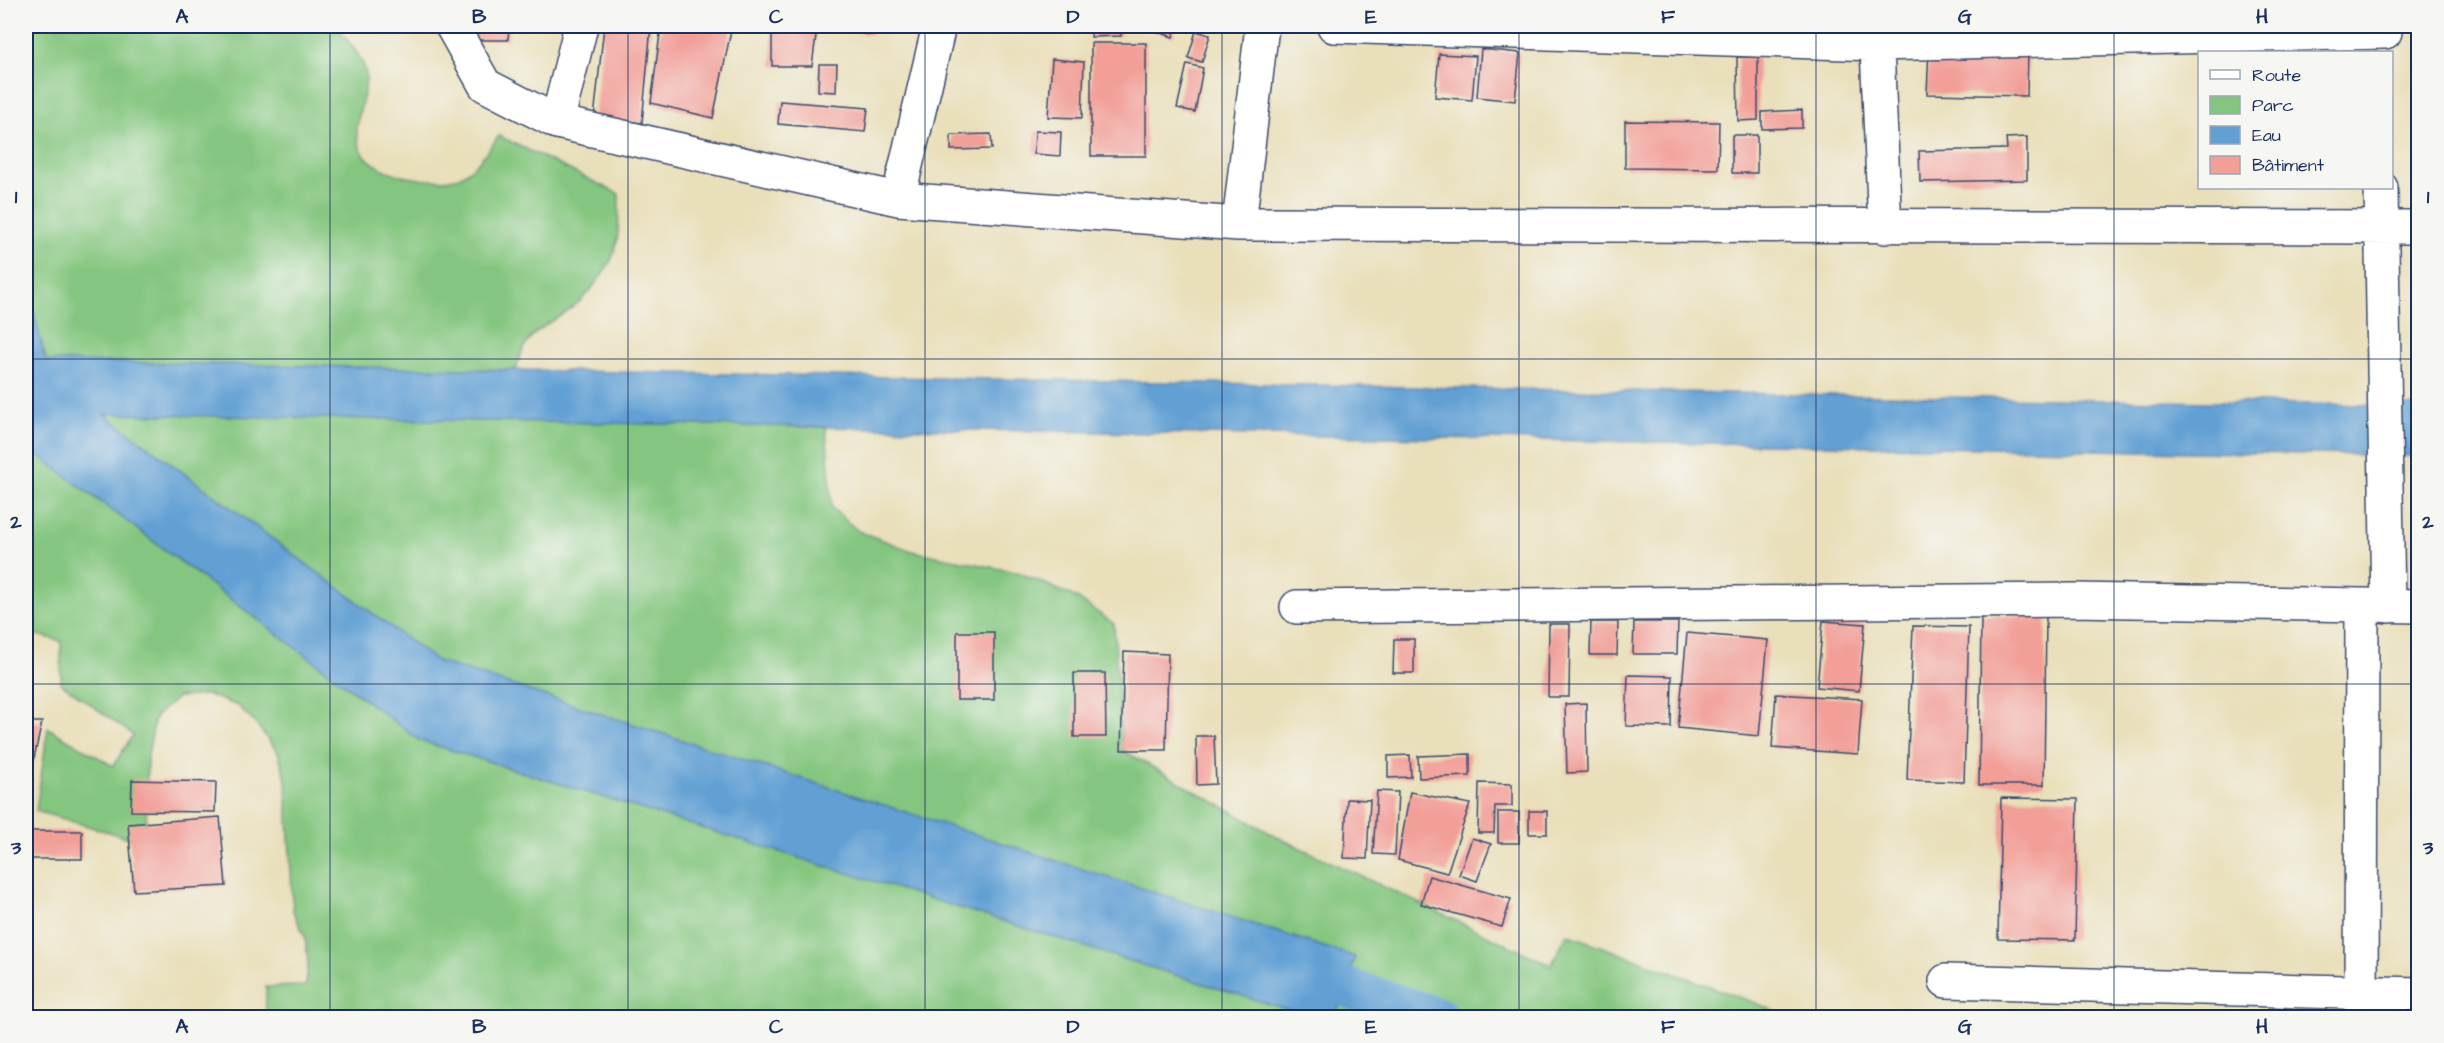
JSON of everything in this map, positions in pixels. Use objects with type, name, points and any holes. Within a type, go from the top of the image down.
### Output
[{"type":"street","points":[[452,26],[485,85],[557,122],[898,200],[1239,224],[2418,227]]},
{"type":"street","points":[[557,122],[581,26]]},
{"type":"street","points":[[898,200],[939,26]]},
{"type":"street","points":[[1239,224],[1262,26]]},
{"type":"street","points":[[1334,26],[1876,35],[2385,37]]},
{"type":"street","points":[[1876,35],[1885,227]]},
{"type":"street","points":[[2360,1006],[2390,606],[2383,406],[2381,189]]},
{"type":"street","points":[[1296,607],[2073,600],[2390,606]]},
{"type":"street","points":[[1946,981],[2360,1006],[2418,994]]},
{"type":"green space","points":[[26,26],[336,26],[355,50],[365,70],[365,87],[357,134],[363,153],[370,161],[381,168],[409,177],[424,180],[451,179],[461,176],[472,168],[499,136],[619,194],[618,229],[614,254],[600,278],[583,298],[532,336],[520,355],[516,370],[46,361],[26,282]]},
{"type":"green space","points":[[103,413],[826,427],[832,508],[858,531],[912,551],[1020,573],[1075,597],[1114,624],[1122,750],[1275,836],[1551,965],[1567,934],[1788,1017],[1335,1017],[1355,957],[437,661]]},
{"type":"green space","points":[[26,446],[419,740],[1311,1017],[266,1017],[266,987],[306,986],[308,962],[305,937],[293,911],[286,780],[278,752],[238,706],[208,695],[178,697],[155,717],[147,760],[146,843],[36,811],[48,728],[113,766],[133,735],[61,683],[61,641],[26,632]]},
{"type":"water","points":[[26,282],[46,361],[2418,406],[2418,456],[104,414],[437,661],[1355,957],[1335,1017],[1311,1017],[419,740],[26,446]]},
{"type":"building","points":[[468,26],[509,26],[508,40],[468,40]]},
{"type":"building","points":[[604,26],[651,26],[642,123],[594,118]]},
{"type":"building","points":[[661,26],[732,26],[713,118],[651,103]]},
{"type":"building","points":[[826,26],[873,26],[871,35]]},
{"type":"building","points":[[1091,26],[1120,26],[1121,36],[1091,37]]},
{"type":"building","points":[[1139,26],[1177,26],[1173,37]]},
{"type":"building","points":[[772,28],[817,28],[812,66],[772,66]]},
{"type":"building","points":[[1196,31],[1210,35],[1202,62],[1188,58]]},
{"type":"building","points":[[1091,43],[1146,43],[1146,156],[1091,156]]},
{"type":"building","points":[[1929,47],[2028,49],[2027,96],[1927,94]]},
{"type":"building","points":[[1481,49],[1520,53],[1515,101],[1477,97]]},
{"type":"building","points":[[1439,54],[1476,56],[1472,100],[1435,97]]},
{"type":"building","points":[[1737,57],[1758,57],[1758,120],[1738,121]]},
{"type":"building","points":[[1052,59],[1084,62],[1082,118],[1048,117]]},
{"type":"building","points":[[819,64],[837,64],[836,92],[818,91]]},
{"type":"building","points":[[1187,64],[1203,68],[1195,112],[1177,108]]},
{"type":"building","points":[[780,101],[868,108],[865,132],[778,124]]},
{"type":"building","points":[[1802,110],[1802,128],[1762,129],[1762,112]]},
{"type":"building","points":[[1625,121],[1719,122],[1718,169],[1625,168]]},
{"type":"building","points":[[1035,131],[1061,132],[1060,156],[1034,154]]},
{"type":"building","points":[[991,134],[992,149],[951,150],[951,135]]},
{"type":"building","points":[[1732,135],[1757,135],[1757,173],[1732,173]]},
{"type":"building","points":[[2027,137],[2027,180],[1920,182],[1919,151],[2007,149],[2006,138]]},
{"type":"building","points":[[1981,615],[2046,616],[2044,785],[1979,785]]},
{"type":"building","points":[[1823,621],[1865,624],[1859,691],[1817,687]]},
{"type":"building","points":[[1591,622],[1618,622],[1617,655],[1590,655]]},
{"type":"building","points":[[1634,622],[1678,622],[1677,654],[1633,654]]},
{"type":"building","points":[[1549,624],[1570,624],[1569,697],[1548,697]]},
{"type":"building","points":[[1913,626],[1969,627],[1964,782],[1907,780]]},
{"type":"building","points":[[957,632],[994,632],[994,700],[957,700]]},
{"type":"building","points":[[1687,633],[1768,640],[1759,736],[1678,728]]},
{"type":"building","points":[[1394,639],[1414,639],[1414,673],[1393,673]]},
{"type":"building","points":[[1124,652],[1168,654],[1166,750],[1121,750]]},
{"type":"building","points":[[1074,673],[1105,673],[1106,737],[1074,737]]},
{"type":"building","points":[[1628,675],[1672,676],[1671,727],[1626,726]]},
{"type":"building","points":[[1776,694],[1862,699],[1858,754],[1772,748]]},
{"type":"building","points":[[1586,703],[1587,772],[1567,773],[1565,704]]},
{"type":"building","points":[[26,722],[42,722],[26,794]]},
{"type":"building","points":[[1196,736],[1214,736],[1216,784],[1197,785]]},
{"type":"building","points":[[1470,754],[1470,776],[1419,778],[1418,756]]},
{"type":"building","points":[[1410,755],[1411,777],[1388,778],[1388,756]]},
{"type":"building","points":[[132,780],[216,782],[215,812],[131,811]]},
{"type":"building","points":[[1479,783],[1512,784],[1512,806],[1495,806],[1494,833],[1478,833]]},
{"type":"building","points":[[1377,791],[1398,792],[1395,855],[1373,854]]},
{"type":"building","points":[[1410,792],[1470,804],[1447,873],[1398,860]]},
{"type":"building","points":[[2001,798],[2078,799],[2075,940],[1998,939]]},
{"type":"building","points":[[1347,799],[1370,800],[1367,859],[1344,858]]},
{"type":"building","points":[[1529,811],[1547,811],[1547,834],[1529,834]]},
{"type":"building","points":[[1498,812],[1519,812],[1519,843],[1498,843]]},
{"type":"building","points":[[220,817],[226,886],[134,891],[128,824]]},
{"type":"building","points":[[26,831],[82,831],[82,859],[26,859]]},
{"type":"building","points":[[1472,838],[1491,844],[1477,881],[1459,875]]},
{"type":"building","points":[[1429,876],[1511,899],[1502,927],[1421,904]]},
{"type":"waterway","points":[[1291,970],[1440,1018]]}]
